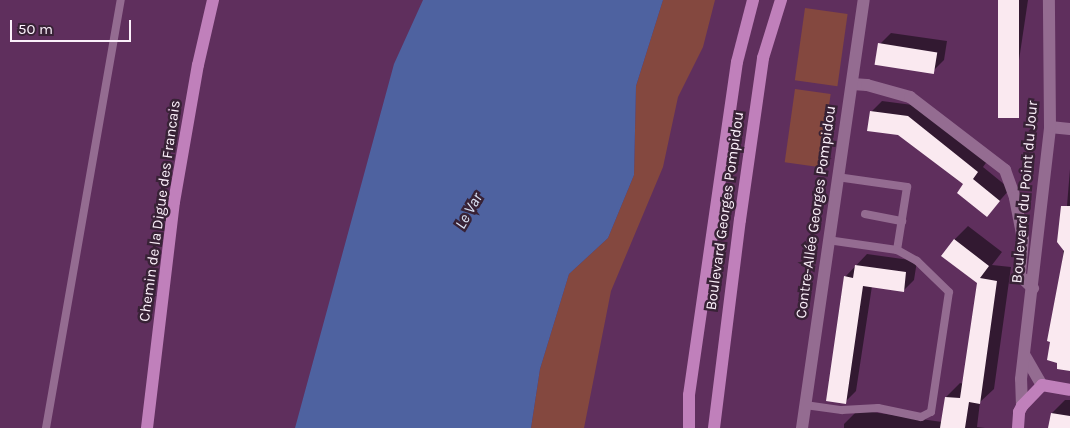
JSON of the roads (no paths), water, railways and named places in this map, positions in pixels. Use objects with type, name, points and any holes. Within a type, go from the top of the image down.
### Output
[{"type":"main road","name":"Chemin de la Digue des Francais","points":[[147,428],[174,202],[198,65],[213,0]]},
{"type":"main road","name":"Boulevard Georges Pompidou","points":[[689,428],[689,395],[737,62],[753,0]]},
{"type":"main road","name":"Boulevard Georges Pompidou","points":[[714,428],[740,220],[763,58],[781,0]]},
{"type":"main road","points":[[1022,406],[1042,385],[1070,390]]},
{"type":"main road","name":"Boulevard du Point du Jour","points":[[1018,428],[1019,412],[1022,406]]},
{"type":"street","name":"Contre-Allée Georges Pompidou","points":[[802,428],[864,0]]},
{"type":"street","name":"Boulevard du Point du Jour","points":[[1022,406],[1021,379],[1033,288],[1050,126],[1049,0]]},
{"type":"street","points":[[852,84],[867,85],[910,97],[1005,170],[1015,198],[1023,239],[1020,276],[1033,288]]},
{"type":"street","points":[[1050,126],[1070,129]]},
{"type":"street","points":[[1025,356],[1042,385]]},
{"type":"lane","points":[[46,428],[122,0]]},
{"type":"lane","points":[[837,177],[908,187],[896,250]]},
{"type":"lane","points":[[865,214],[902,220]]},
{"type":"lane","points":[[805,405],[842,410],[878,408],[921,417],[931,412],[949,292],[917,261],[896,250],[828,240]]},
{"type":"water","name":"Le Var","points":[[423,0],[663,0],[636,86],[634,175],[608,238],[569,274],[540,369],[531,428],[295,428],[394,64]]}]
